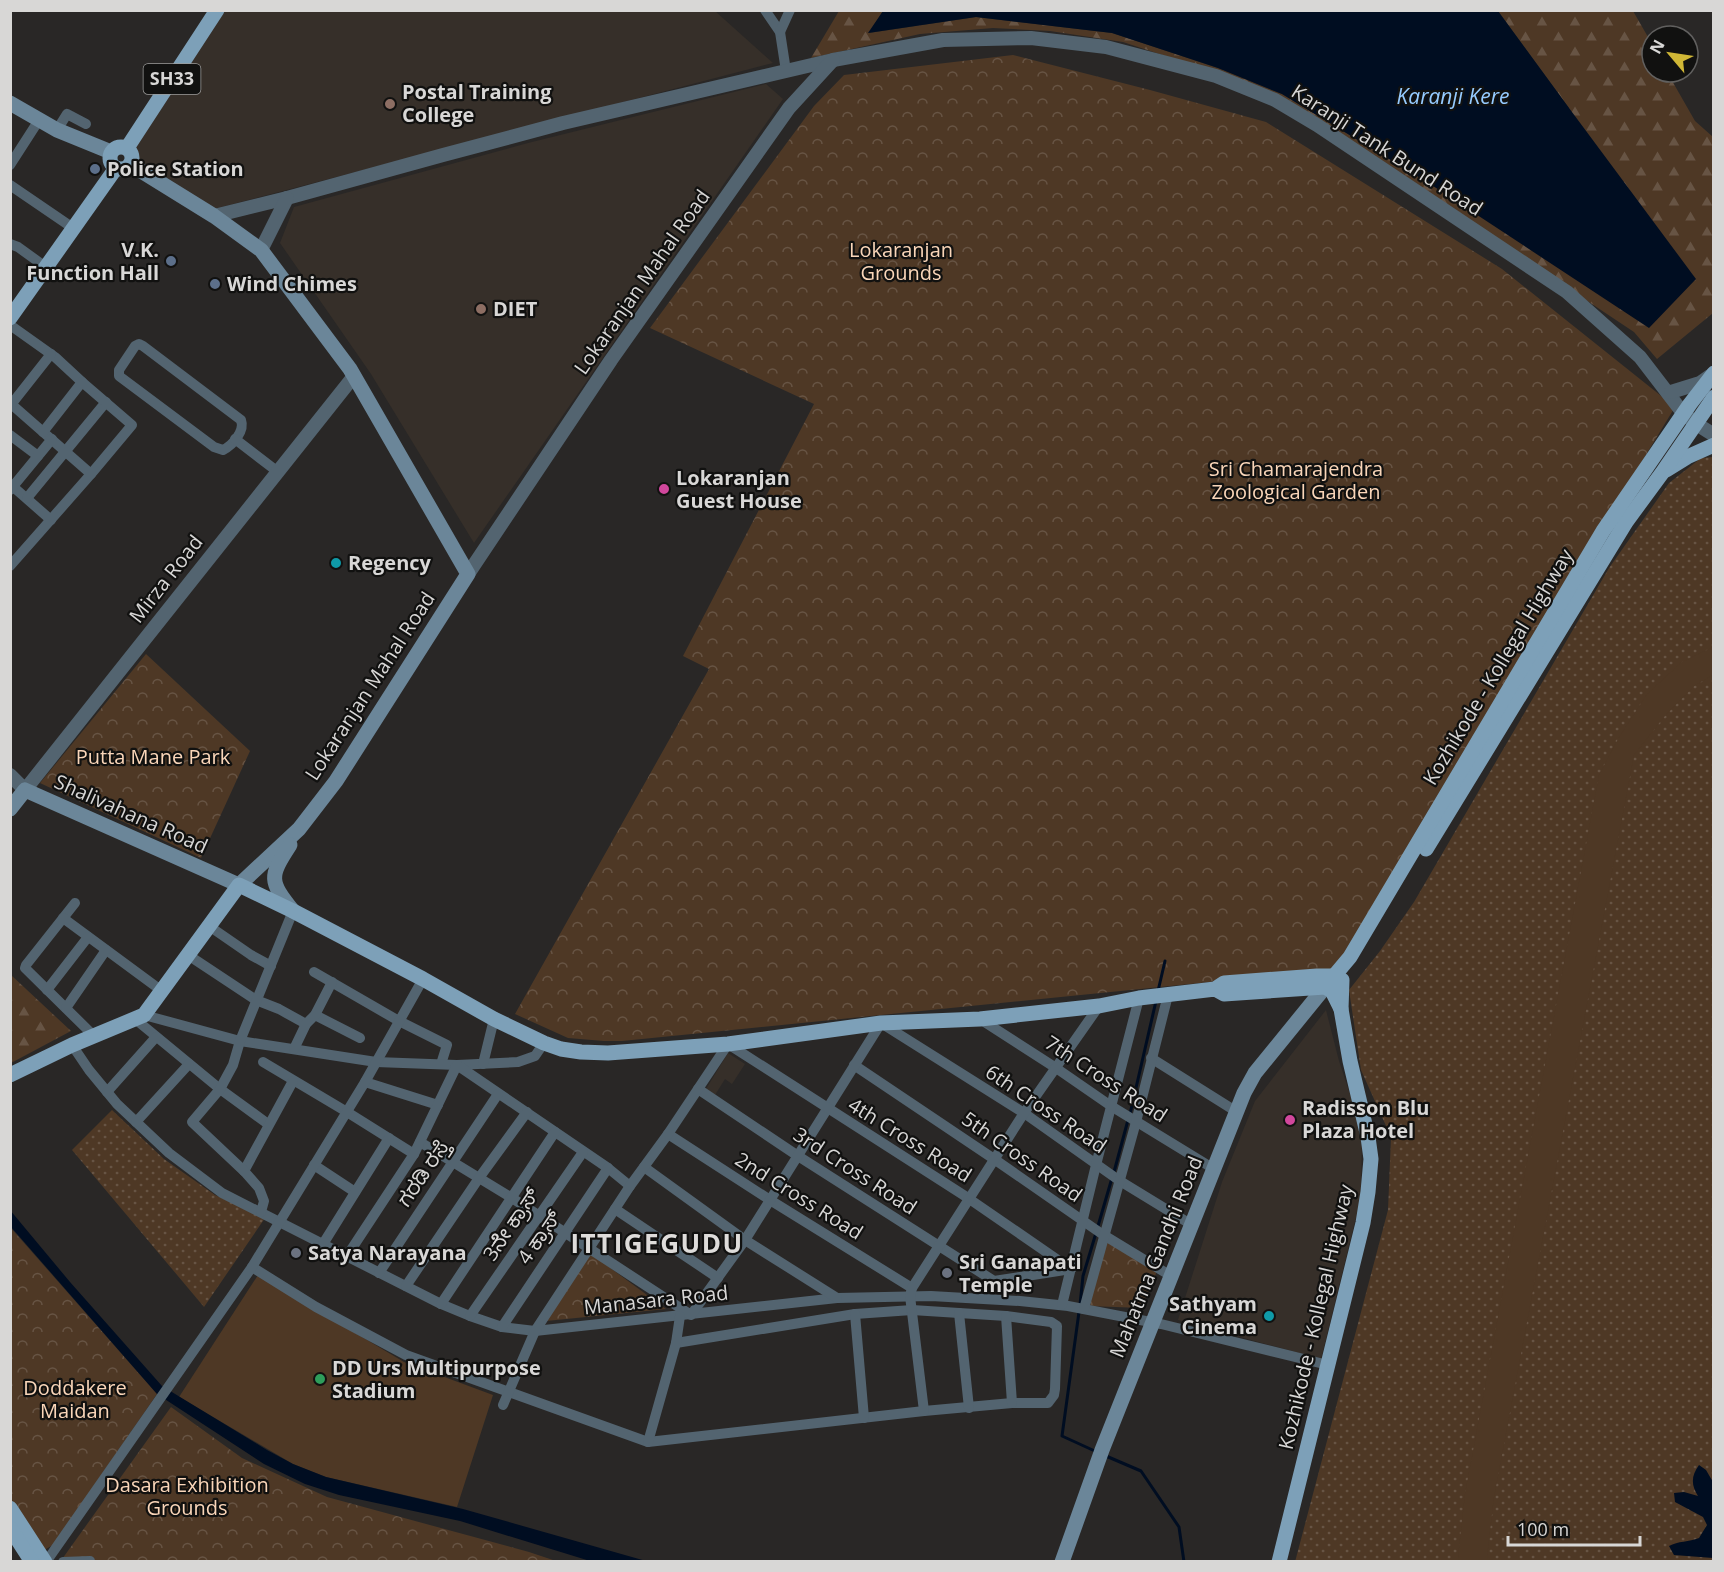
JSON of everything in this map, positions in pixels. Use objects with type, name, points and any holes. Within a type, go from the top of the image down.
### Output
[{"type":"main road","name":"SH33","points":[[128,148],[217,10]]},
{"type":"main road","points":[[10,103],[57,130],[111,152]]},
{"type":"main road","points":[[10,318],[73,228],[123,166],[132,154],[128,148],[119,146],[111,152],[110,161],[123,166],[214,216],[261,250],[354,376],[468,574]]},
{"type":"main road","name":"Kozhikode - Kollegal Highway","points":[[1334,984],[1359,958],[1626,522],[1662,473],[1697,414],[1713,374]]},
{"type":"main road","name":"Kozhikode - Kollegal Highway","points":[[1279,1562],[1363,1223],[1368,1192],[1371,1160],[1368,1137],[1334,984],[1603,531],[1713,397]]},
{"type":"main road","points":[[1662,473],[1687,457],[1713,445]]},
{"type":"main road","name":"Lokaranjan Mahal Road","points":[[140,1017],[162,991],[238,885],[299,830],[336,781],[468,574]]},
{"type":"main road","name":"Mirza Road","points":[[10,809],[25,790]]},
{"type":"main road","name":"Shalivahana Road","points":[[25,790],[238,885]]},
{"type":"main road","points":[[293,911],[275,888],[273,876],[299,830]]},
{"type":"main road","points":[[238,885],[423,979],[494,1019],[561,1049],[608,1053],[728,1044],[881,1023],[980,1019],[1099,1006],[1141,998],[1215,989],[1224,983],[1334,984]]},
{"type":"main road","name":"Mahatma Gandhi Road","points":[[1157,1323],[1171,1276],[1255,1073],[1334,984]]},
{"type":"main road","name":"Mahatma Gandhi Road","points":[[1062,1562],[1157,1323],[1263,1077],[1334,984]]},
{"type":"main road","points":[[10,1075],[72,1045],[140,1017]]},
{"type":"main road","name":"Mahatma Gandhi Road","points":[[1070,1562],[1103,1459]]},
{"type":"main road","points":[[10,1508],[45,1562]]},
{"type":"main road","points":[[10,1528],[32,1562]]},
{"type":"street","points":[[765,10],[780,32],[786,71]]},
{"type":"street","points":[[780,32],[790,10]]},
{"type":"street","name":"Karanji Tank Bund Road","points":[[214,216],[563,123],[833,60],[943,40],[1030,38],[1106,47],[1216,76],[1275,100],[1317,125],[1560,288],[1640,357],[1669,391],[1697,414]]},
{"type":"street","name":"Lokaranjan Mahal Road","points":[[468,574],[611,360],[799,96],[833,60]]},
{"type":"street","points":[[57,130],[68,114],[86,124]]},
{"type":"street","points":[[10,165],[14,153],[39,120]]},
{"type":"street","points":[[10,185],[73,228]]},
{"type":"street","points":[[261,250],[286,198]]},
{"type":"street","points":[[10,243],[47,268]]},
{"type":"street","points":[[10,324],[51,354],[132,424],[10,566]]},
{"type":"street","points":[[135,345],[143,345],[241,420],[242,429],[235,439],[227,448],[218,449],[119,376],[119,370],[135,345]]},
{"type":"street","points":[[51,354],[11,404],[91,474]]},
{"type":"street","points":[[1669,391],[1700,384],[1713,374]]},
{"type":"street","name":"Mirza Road","points":[[25,790],[354,376]]},
{"type":"street","points":[[51,520],[12,487],[38,456],[82,382]]},
{"type":"street","points":[[27,498],[106,402]]},
{"type":"street","points":[[1697,414],[1713,435]]},
{"type":"street","points":[[10,435],[38,456]]},
{"type":"street","points":[[235,439],[278,472]]},
{"type":"street","name":"Shalivahana Road","points":[[10,775],[25,790]]},
{"type":"street","points":[[75,903],[26,965],[26,971],[94,1036]]},
{"type":"street","points":[[261,1212],[264,1201],[259,1188],[192,1122],[220,1089],[233,1065],[240,1041],[293,911]]},
{"type":"street","points":[[63,918],[162,991]]},
{"type":"street","points":[[209,926],[271,966]]},
{"type":"street","points":[[47,990],[88,937]]},
{"type":"street","points":[[66,1008],[106,950]]},
{"type":"street","points":[[188,955],[256,1000],[306,1024]]},
{"type":"street","points":[[314,972],[399,1021],[447,1045],[441,1064]]},
{"type":"street","points":[[45,1562],[252,1267],[347,1112],[423,979]]},
{"type":"street","points":[[294,1049],[306,1024],[315,1015],[332,982]]},
{"type":"street","points":[[1084,1309],[1151,1058],[1165,995]]},
{"type":"street","points":[[1065,1305],[1071,1269],[1087,1224],[1100,1168],[1111,1106],[1141,998]]},
{"type":"street","points":[[924,1412],[911,1292],[1024,1113],[1099,1006]]},
{"type":"street","points":[[315,1015],[360,1038]]},
{"type":"street","points":[[140,1017],[156,1037],[220,1089],[268,1124]]},
{"type":"street","points":[[140,1017],[240,1041],[376,1062],[457,1065],[518,1062],[535,1056],[544,1043]]},
{"type":"street","points":[[483,1064],[494,1019]]},
{"type":"street","name":"7th Cross Road","points":[[980,1019],[1111,1106],[1214,1169]]},
{"type":"street","points":[[648,1442],[685,1315],[718,1278],[745,1240],[881,1023]]},
{"type":"street","name":"6th Cross Road","points":[[881,1023],[1024,1113],[1100,1168],[1192,1225]]},
{"type":"street","points":[[107,1092],[156,1037]]},
{"type":"street","points":[[503,1405],[534,1331],[728,1044]]},
{"type":"street","name":"4th Cross Road","points":[[728,1044],[969,1199],[1071,1269]]},
{"type":"street","name":"Manasara Road","points":[[72,1045],[107,1092],[136,1122],[169,1153],[222,1193],[441,1304],[502,1327],[534,1331],[911,1292],[931,1296],[1065,1305],[1157,1323],[1328,1365]]},
{"type":"street","points":[[1151,1058],[1237,1112]]},
{"type":"street","points":[[263,1062],[414,1154]]},
{"type":"street","points":[[136,1122],[189,1064]]},
{"type":"street","points":[[457,1065],[608,1168],[630,1186]]},
{"type":"street","points":[[347,1256],[414,1154],[457,1065]]},
{"type":"street","name":"5th Cross Road","points":[[854,1065],[1103,1235],[1171,1276]]},
{"type":"street","points":[[244,1171],[293,1081]]},
{"type":"street","points":[[364,1082],[438,1105]]},
{"type":"street","name":"3rd Cross Road","points":[[698,1089],[994,1281],[1071,1269]]},
{"type":"street","name":"ಗರಡಿ ರಸ್ತೆ","points":[[379,1273],[498,1094]]},
{"type":"street","points":[[406,1286],[527,1112]]},
{"type":"street","points":[[441,1304],[555,1132]]},
{"type":"street","name":"2nd Cross Road","points":[[668,1134],[911,1292]]},
{"type":"street","points":[[323,1244],[389,1138]]},
{"type":"street","points":[[420,1142],[512,1198],[685,1315]]},
{"type":"street","name":"3ನೆೇ ಕ್ರಾಸ್","points":[[470,1316],[583,1152]]},
{"type":"street","points":[[314,1165],[355,1192]]},
{"type":"street","points":[[644,1167],[745,1240],[837,1298]]},
{"type":"street","name":"4 ಕ್ರಾಸ್","points":[[502,1327],[608,1168]]},
{"type":"street","points":[[615,1209],[718,1278]]},
{"type":"street","points":[[252,1267],[316,1307],[405,1355],[648,1442],[1012,1403],[1048,1403],[1055,1389],[1057,1326],[1051,1322],[1006,1316],[912,1310],[855,1314],[676,1343]]},
{"type":"street","points":[[958,1313],[969,1408]]},
{"type":"street","points":[[855,1314],[864,1418]]},
{"type":"street","points":[[1006,1316],[1012,1403]]},
{"type":"street","points":[[63,1562],[90,1561]]},
{"type":"shaded area","name":"Postal Training College","points":[[224,11],[715,11],[773,63],[214,209],[138,162],[135,145]]},
{"type":"shaded area","name":"DIET","points":[[766,84],[783,99],[474,543],[371,374],[280,243],[294,207],[528,143]]},
{"type":"shaded area","points":[[1326,1010],[1339,1061],[1362,1130],[1361,1197],[1321,1359],[1178,1320],[1222,1182],[1255,1101]]},
{"type":"shaded area","points":[[728,1053],[745,1064],[732,1084],[725,1079],[715,1095],[706,1089]]},
{"type":"green space","points":[[839,11],[883,11],[869,33],[976,17],[1112,33],[1218,68],[1282,94],[1427,182],[1569,108],[1498,11],[1633,11],[1640,24],[1640,84],[1674,84],[1695,121],[1713,137],[1713,313],[1657,359],[1634,332],[1283,98],[1123,42],[1050,31],[993,28],[920,34],[811,58]]},
{"type":"green space","name":"Sri Chamarajendra Zoological Garden","points":[[1013,55],[1266,122],[1502,269],[1675,407],[1451,776],[1339,969],[622,1041],[568,1038],[515,1014],[709,669],[683,656],[814,404],[650,328],[814,106],[844,75]]},
{"type":"green space","points":[[1713,457],[1713,1561],[1295,1562],[1388,1210],[1391,1137],[1361,1070],[1349,990],[1414,902],[1609,568],[1669,483],[1701,458]]},
{"type":"green space","points":[[1713,647],[1713,675],[1694,686],[1664,717],[1634,755],[1494,1497],[1488,1561],[1459,1561],[1465,1494],[1599,775],[1618,739],[1647,694],[1682,662]]},
{"type":"green space","name":"Putta Mane Park","points":[[146,654],[250,751],[201,858],[40,783]]},
{"type":"green space","points":[[11,975],[71,1031],[10,1063]]},
{"type":"green space","points":[[112,1110],[164,1159],[215,1195],[265,1218],[204,1307],[72,1150]]},
{"type":"green space","name":"Doddakere Maidan","points":[[10,1227],[157,1394],[53,1545],[46,1549],[36,1548],[11,1503]]},
{"type":"green space","points":[[1106,1239],[1157,1271],[1142,1308],[1089,1306]]},
{"type":"green space","points":[[590,1253],[666,1309],[546,1321]]},
{"type":"green space","name":"DD Urs Multipurpose Stadium","points":[[258,1275],[404,1362],[493,1395],[457,1507],[326,1477],[293,1464],[179,1397]]},
{"type":"green space","name":"Dasara Exhibition Grounds","points":[[171,1407],[242,1458],[327,1497],[556,1561],[60,1562]]},
{"type":"water","name":"Karanji Kere","points":[[883,11],[1498,11],[1696,279],[1649,328],[1427,182],[1282,94],[1218,68],[1112,33],[976,17],[868,33]]},
{"type":"water","points":[[10,1210],[162,1386],[267,1450],[293,1464],[326,1477],[463,1509],[646,1561],[590,1561],[460,1521],[339,1495],[305,1484],[264,1464],[157,1394],[11,1227]]},
{"type":"water","points":[[1699,1465],[1706,1470],[1713,1482],[1713,1558],[1674,1555],[1669,1546],[1699,1538],[1707,1525],[1703,1517],[1675,1502],[1674,1493],[1684,1492],[1698,1496],[1693,1481],[1694,1473]]},
{"type":"waterway","points":[[1158,991],[1165,961]]},
{"type":"waterway","points":[[1130,1114],[1156,1001]]},
{"type":"waterway","points":[[1114,1172],[1128,1120]]},
{"type":"waterway","points":[[1098,1226],[1112,1178]]},
{"type":"waterway","points":[[1080,1305],[1083,1276],[1096,1233]]},
{"type":"waterway","points":[[1079,1312],[1062,1436],[1097,1452]]},
{"type":"waterway","points":[[1106,1456],[1141,1471],[1179,1527],[1184,1562]]},
{"type":"place","name":"Postal Training College","points":[[390,104]]},
{"type":"place","name":"Police Station","points":[[95,169]]},
{"type":"place","name":"V.K. Function Hall","points":[[171,261]]},
{"type":"place","name":"Wind Chimes","points":[[215,284]]},
{"type":"place","name":"DIET","points":[[481,309]]},
{"type":"place","name":"Lokaranjan Guest House","points":[[664,489]]},
{"type":"place","name":"Regency","points":[[336,563]]},
{"type":"place","name":"Radisson Blu Plaza Hotel","points":[[1290,1120]]},
{"type":"place","name":"Satya Narayana","points":[[296,1253]]},
{"type":"place","name":"Sri Ganapati Temple","points":[[947,1273]]},
{"type":"place","name":"Sathyam Cinema","points":[[1269,1316]]},
{"type":"place","name":"DD Urs Multipurpose Stadium","points":[[320,1379]]},
{"type":"district","name":"ITTIGEGUDU","points":[[657,1244]]},
{"type":"park label","name":"Lokaranjan Grounds","points":[[901,262]]}]
